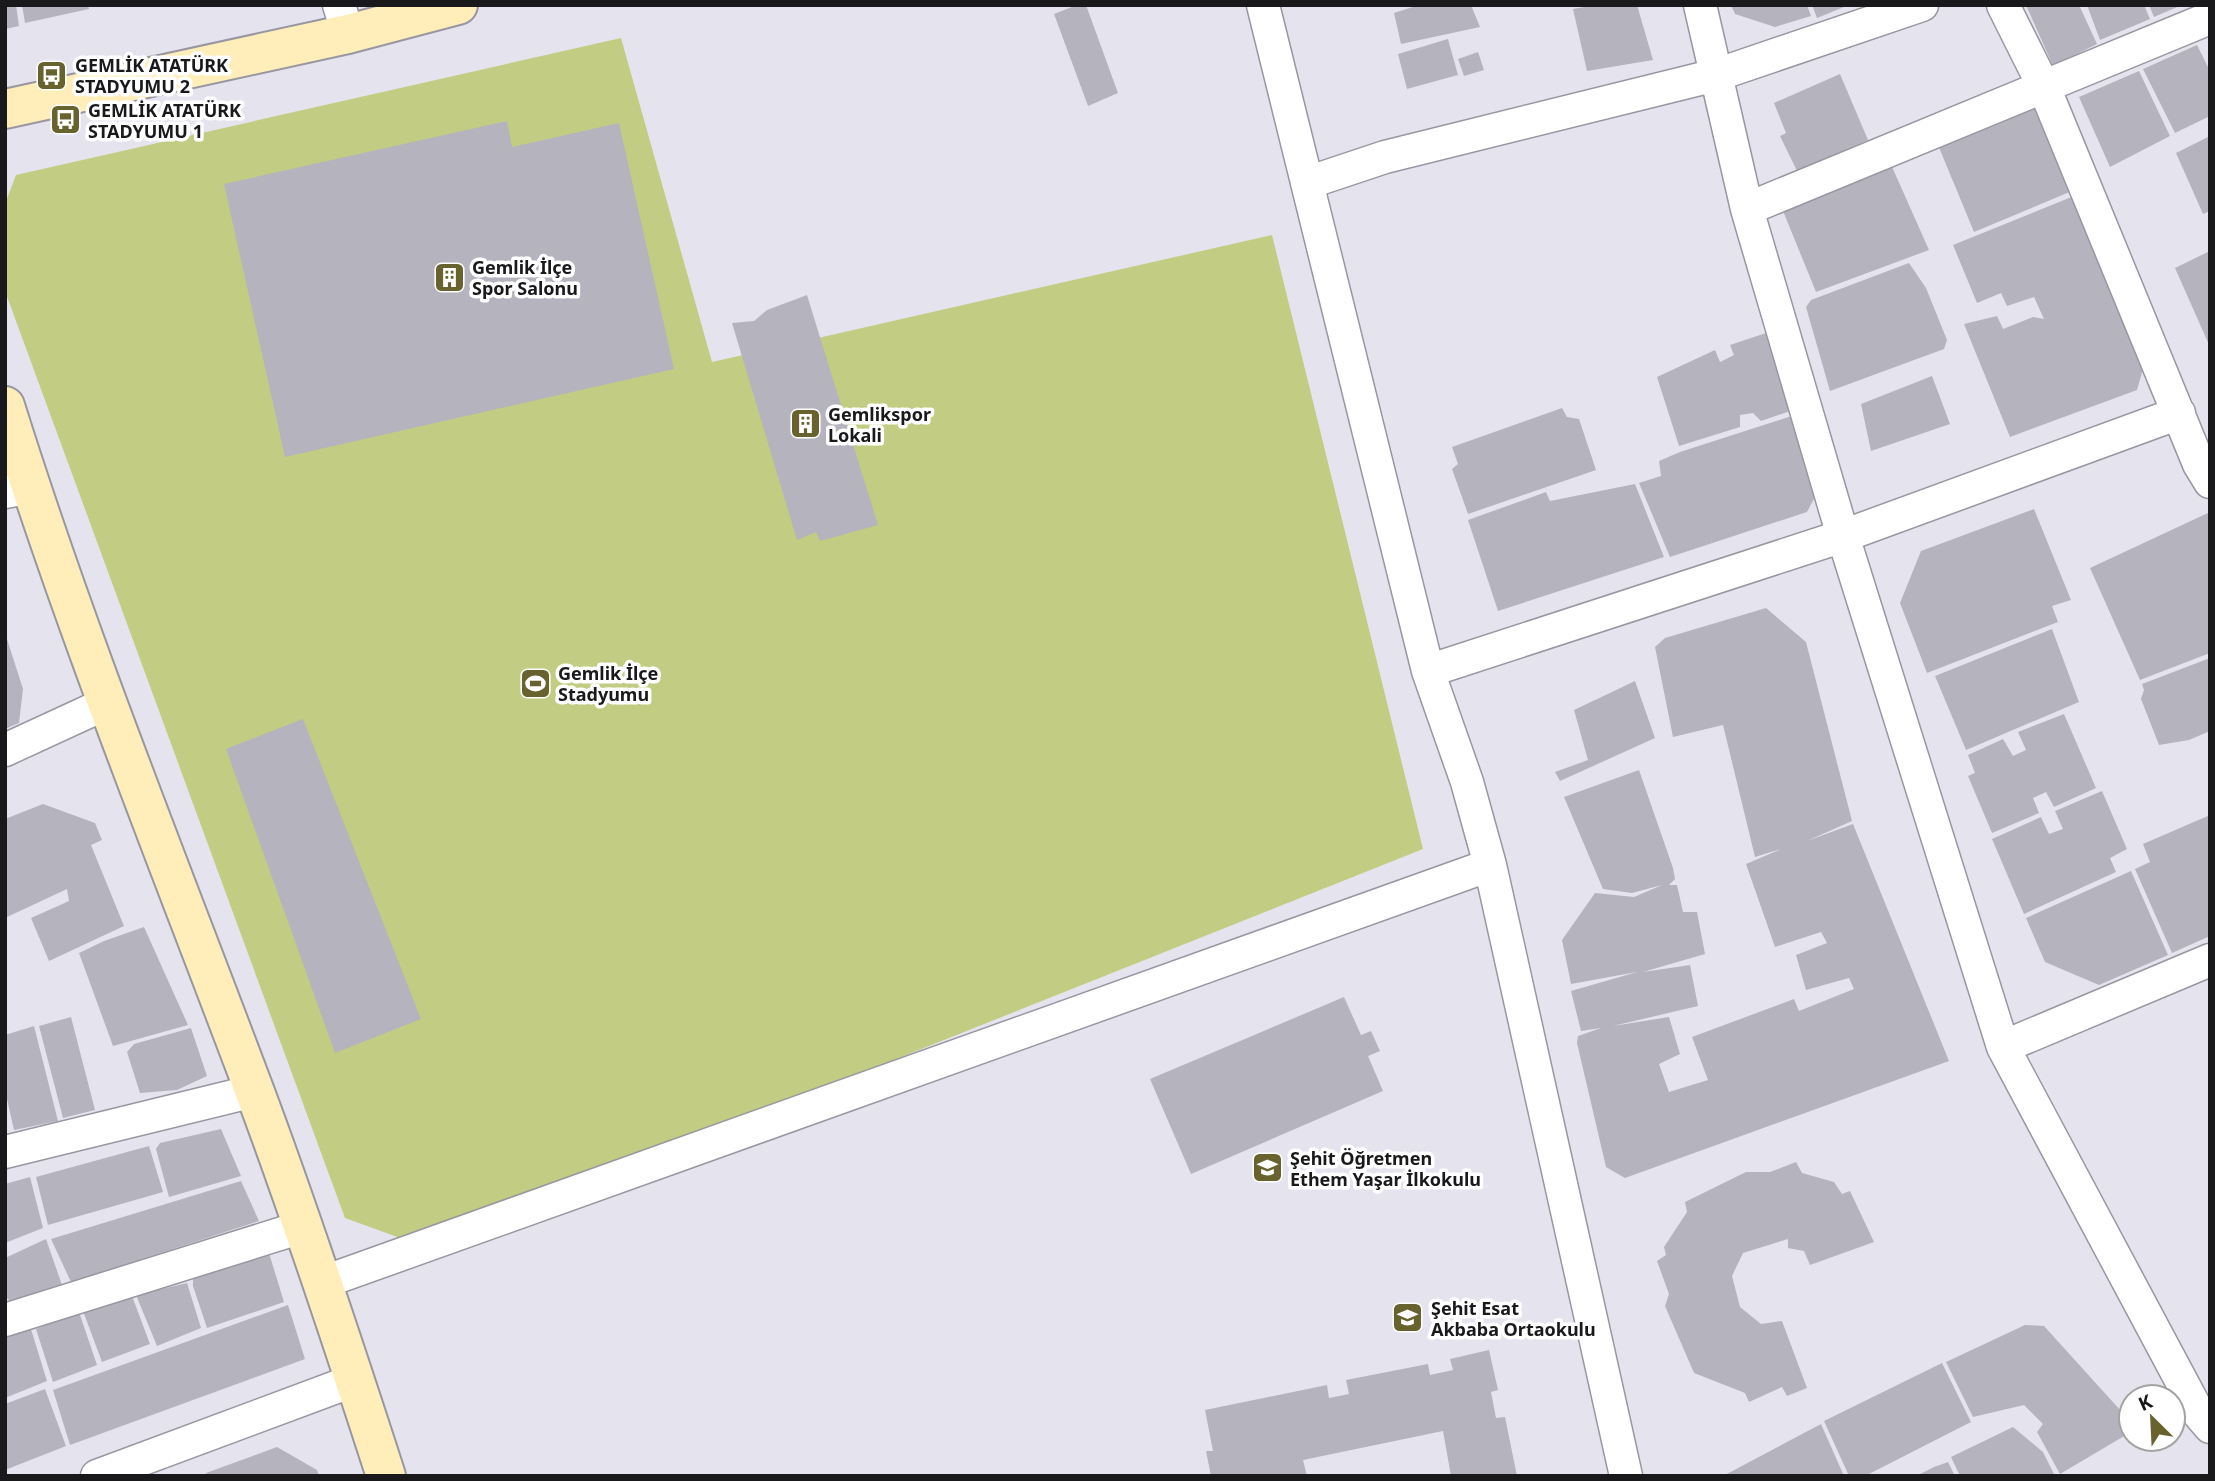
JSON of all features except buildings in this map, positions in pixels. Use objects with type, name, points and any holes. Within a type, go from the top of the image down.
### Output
[{"type":"street","points":[[5,109],[343,19],[458,5]]},
{"type":"street","points":[[1263,5],[1428,671],[1467,782],[1490,865],[1626,1476]]},
{"type":"street","points":[[1700,5],[1747,209],[1843,536],[2003,1047],[2199,1414],[2210,1427]]},
{"type":"street","points":[[1307,183],[1385,157],[1716,75],[1922,5]]},
{"type":"street","points":[[2003,5],[2044,87],[2179,413],[2206,468]]},
{"type":"street","points":[[1747,209],[2210,18]]},
{"type":"street","points":[[5,406],[18,490],[107,703],[254,1091],[386,1476]]},
{"type":"street","points":[[1428,671],[1843,536],[2179,413]]},
{"type":"street","points":[[5,750],[107,703]]},
{"type":"street","points":[[321,1283],[1490,865]]},
{"type":"street","points":[[2003,1047],[2210,960]]},
{"type":"street","points":[[5,1152],[254,1091]]},
{"type":"street","points":[[5,1320],[302,1227]]},
{"type":"street","points":[[97,1476],[355,1380]]},
{"type":"green space","points":[[621,38],[712,362],[1272,235],[1423,849],[425,1247],[345,1218],[5,291],[5,204],[16,175]]},
{"type":"place","name":"GEMLİK ATATÜRK STADYUMU 2","points":[[52,75]]},
{"type":"place","name":"GEMLİK ATATÜRK STADYUMU 1","points":[[65,120]]},
{"type":"place","name":"Gemlik İlçe Spor Salonu","points":[[449,277]]},
{"type":"place","name":"Gemlikspor Lokali","points":[[805,424]]},
{"type":"place","name":"Gemlik İlçe Stadyumu","points":[[535,683]]},
{"type":"place","name":"Şehit Öğretmen Ethem Yaşar İlkokulu","points":[[1267,1168]]},
{"type":"place","name":"Şehit Esat Akbaba Ortaokulu","points":[[1408,1318]]}]
